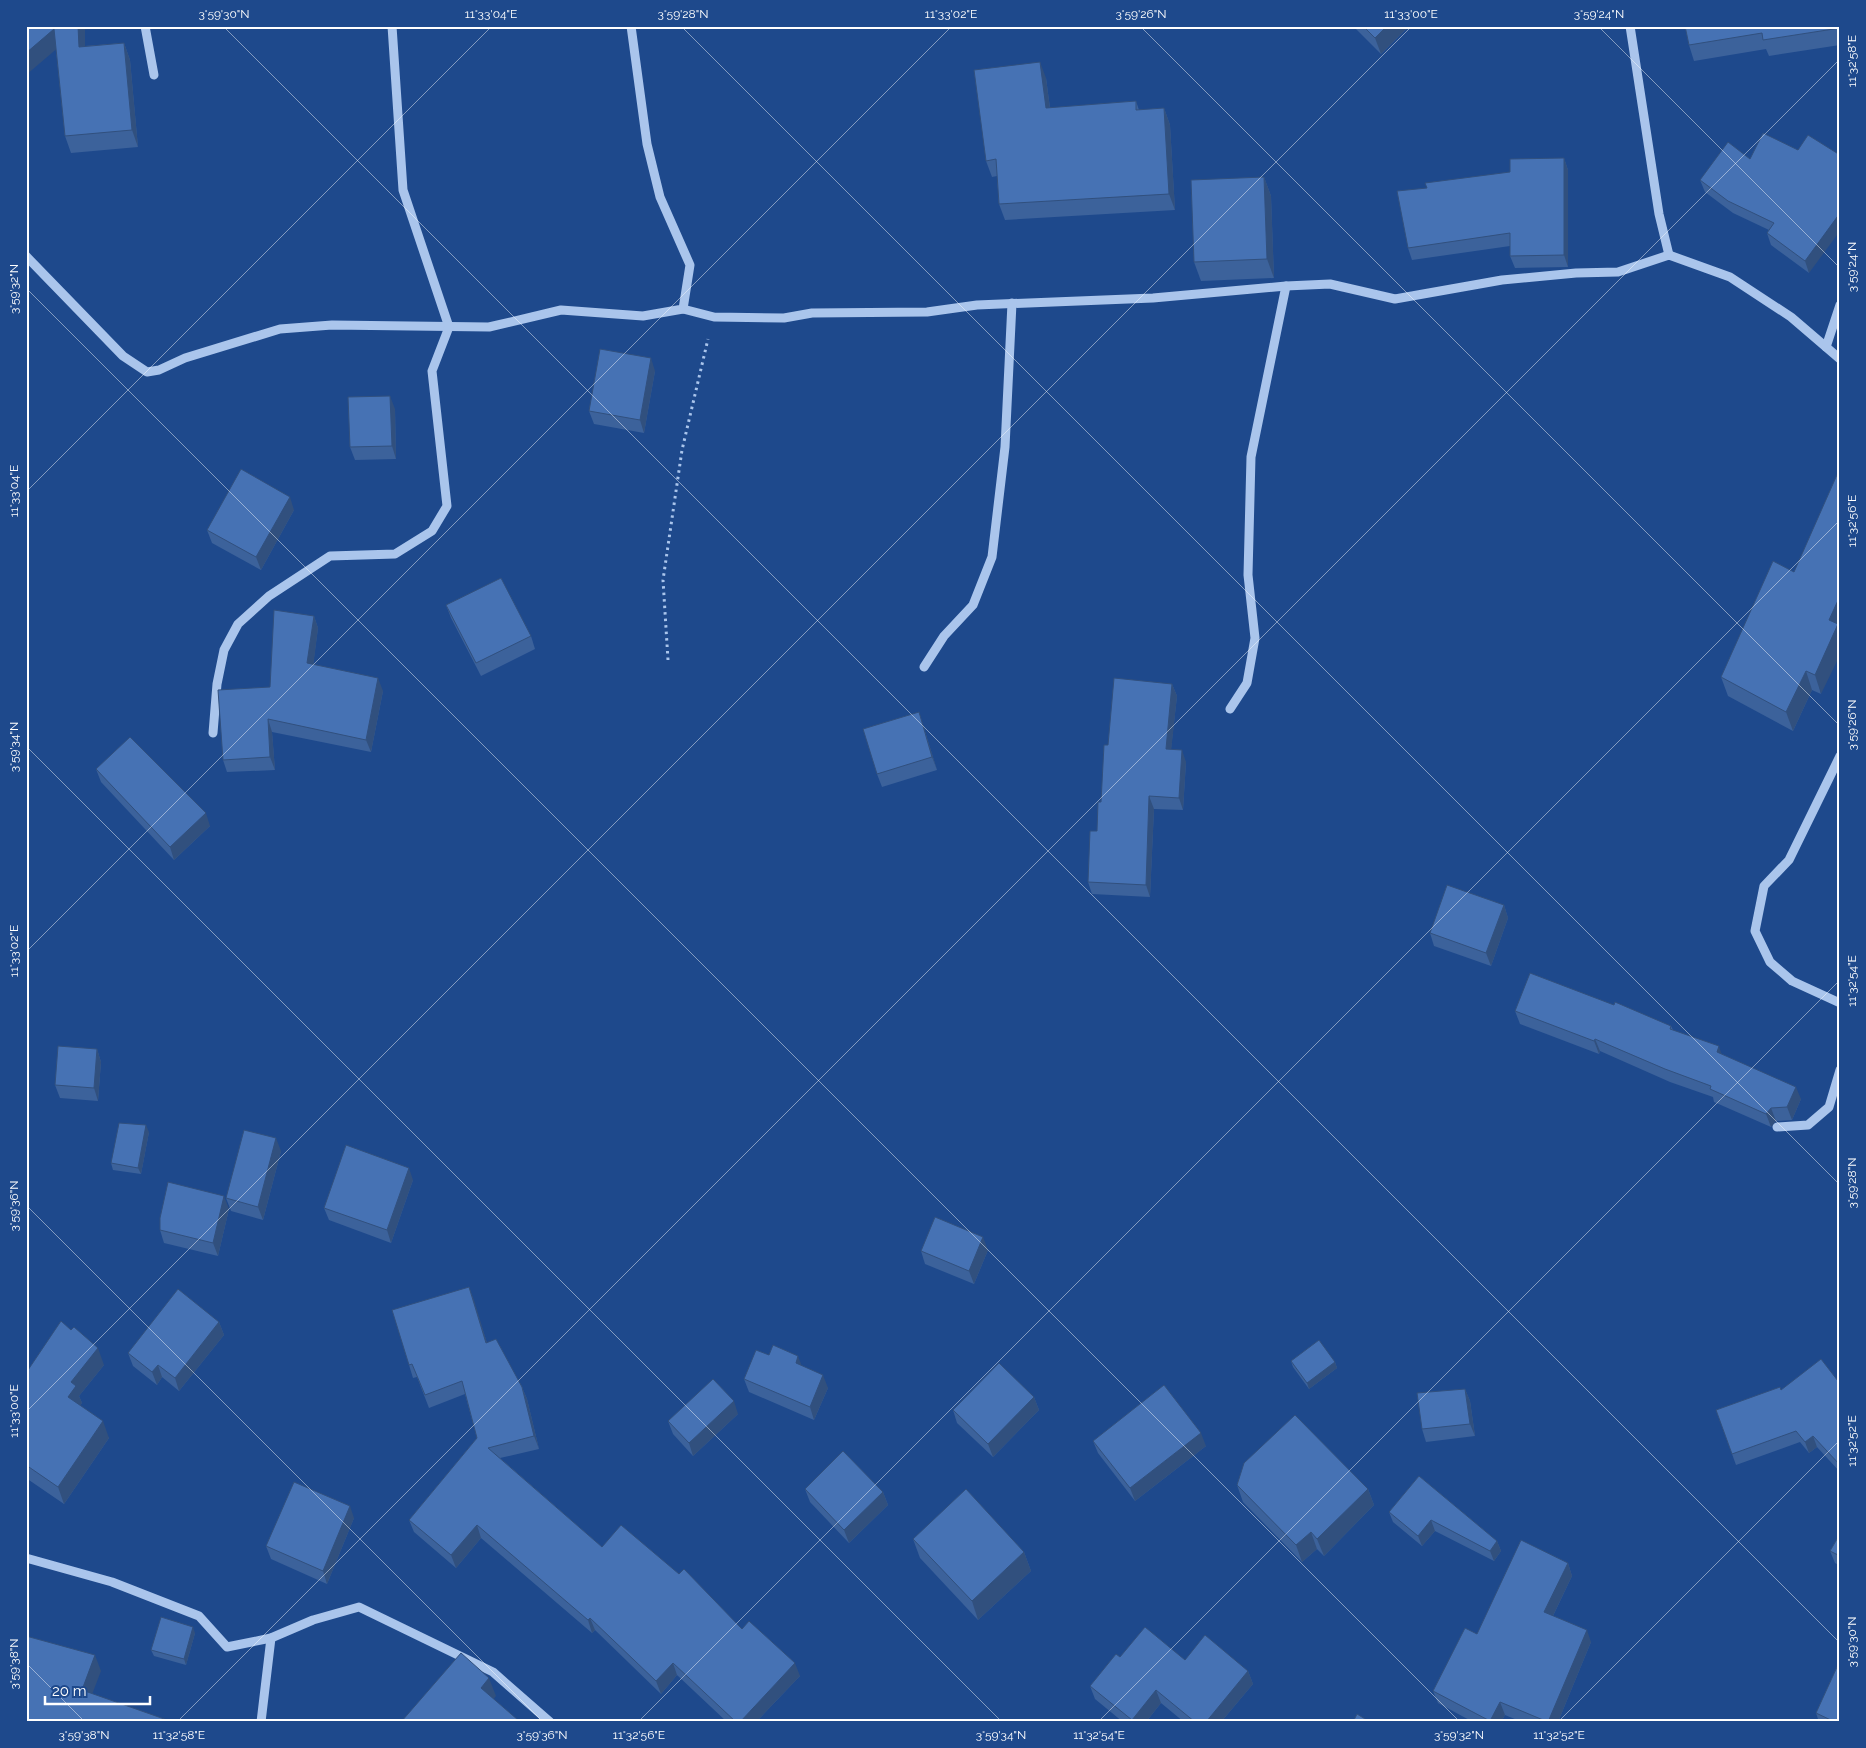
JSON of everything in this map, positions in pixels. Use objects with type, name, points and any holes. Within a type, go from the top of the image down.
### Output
[{"type":"street","points":[[145,26],[154,75]]},
{"type":"street","points":[[213,733],[217,684],[224,650],[238,624],[269,596],[330,556],[395,554],[432,531],[447,506],[432,371],[449,327],[403,190],[392,26]]},
{"type":"street","points":[[631,26],[647,144],[660,198],[690,264],[683,309]]},
{"type":"street","points":[[1630,26],[1659,214],[1669,255]]},
{"type":"street","points":[[26,256],[122,356],[146,372],[159,370],[184,358],[280,329],[332,325],[489,327],[561,310],[643,316],[683,309],[714,317],[784,318],[812,313],[926,312],[977,305],[1153,298],[1330,284],[1395,300],[1502,280],[1576,273],[1618,272],[1669,255],[1730,277],[1791,317],[1840,359]]},
{"type":"street","points":[[1230,709],[1247,683],[1255,638],[1248,575],[1251,457],[1286,286]]},
{"type":"street","points":[[924,667],[944,636],[973,605],[992,557],[1004,448],[1012,303]]},
{"type":"street","points":[[1826,347],[1840,305]]},
{"type":"street","points":[[1840,756],[1789,860],[1764,886],[1755,931],[1770,962],[1792,981],[1840,1003]]},
{"type":"street","points":[[1776,1127],[1808,1125],[1829,1107],[1840,1070]]},
{"type":"street","points":[[26,1558],[112,1582],[199,1616],[227,1647],[271,1638],[313,1620],[359,1607],[493,1672],[550,1722]]},
{"type":"street","points":[[261,1722],[271,1638]]},
{"type":"path","points":[[668,660],[663,580],[682,450],[714,317]]},
{"type":"building","points":[[26,26],[78,26],[79,47],[124,43],[132,130],[65,136],[54,29],[26,53]]},
{"type":"building","points":[[1363,26],[1387,26],[1375,38]]},
{"type":"building","points":[[1685,26],[1840,26],[1840,28],[1763,40],[1762,33],[1689,45]]},
{"type":"building","points":[[1040,62],[1046,108],[1136,101],[1136,110],[1164,108],[1169,194],[999,204],[996,159],[986,161],[974,70]]},
{"type":"building","points":[[1763,133],[1798,150],[1808,135],[1840,155],[1840,213],[1805,261],[1767,233],[1774,223],[1728,201],[1700,180],[1728,142],[1750,159]]},
{"type":"building","points":[[1564,158],[1564,255],[1510,256],[1510,233],[1408,248],[1397,191],[1427,188],[1425,183],[1510,172],[1510,159]]},
{"type":"building","points":[[1264,177],[1267,259],[1194,262],[1191,180]]},
{"type":"building","points":[[600,349],[651,358],[640,420],[589,411]]},
{"type":"building","points":[[390,396],[392,446],[350,447],[348,397]]},
{"type":"building","points":[[1840,468],[1840,596],[1829,620],[1838,624],[1815,675],[1806,671],[1786,712],[1721,677],[1773,561],[1794,572]]},
{"type":"building","points":[[241,469],[290,497],[256,557],[207,530]]},
{"type":"building","points":[[501,578],[531,636],[476,663],[446,605]]},
{"type":"building","points":[[274,610],[314,616],[307,663],[378,678],[366,740],[268,719],[270,757],[223,760],[218,690],[270,687]]},
{"type":"building","points":[[1114,678],[1172,684],[1166,749],[1182,750],[1179,798],[1149,796],[1146,885],[1088,882],[1090,831],[1097,831],[1098,802],[1101,802],[1104,745],[1108,745]]},
{"type":"building","points":[[919,712],[932,757],[877,774],[863,729]]},
{"type":"building","points":[[130,737],[206,813],[170,847],[96,769]]},
{"type":"building","points":[[1447,885],[1504,905],[1486,953],[1430,933]]},
{"type":"building","points":[[1530,973],[1614,1005],[1615,1002],[1671,1026],[1670,1029],[1719,1046],[1717,1052],[1796,1087],[1787,1107],[1771,1108],[1766,1114],[1710,1089],[1711,1086],[1665,1069],[1595,1039],[1594,1041],[1515,1011]]},
{"type":"building","points":[[58,1046],[97,1049],[94,1088],[55,1085]]},
{"type":"building","points":[[119,1123],[146,1125],[138,1168],[111,1163]]},
{"type":"building","points":[[244,1130],[276,1138],[258,1207],[226,1198]]},
{"type":"building","points":[[346,1145],[409,1168],[387,1230],[324,1208]]},
{"type":"building","points":[[168,1182],[224,1196],[213,1243],[160,1230],[160,1218]]},
{"type":"building","points":[[935,1217],[983,1237],[969,1271],[921,1251]]},
{"type":"building","points":[[469,1287],[486,1343],[496,1339],[522,1387],[534,1436],[488,1448],[602,1547],[621,1525],[679,1574],[684,1569],[742,1629],[749,1621],[795,1663],[740,1722],[736,1722],[673,1663],[656,1681],[590,1618],[588,1620],[477,1525],[451,1555],[409,1520],[477,1438],[462,1381],[425,1395],[412,1364],[409,1365],[392,1310]]},
{"type":"building","points":[[178,1289],[219,1322],[175,1378],[158,1365],[152,1372],[128,1353]]},
{"type":"building","points":[[61,1321],[71,1330],[74,1327],[98,1348],[71,1382],[76,1386],[68,1397],[103,1421],[58,1487],[26,1465],[26,1373]]},
{"type":"building","points":[[1319,1340],[1335,1362],[1307,1383],[1291,1361]]},
{"type":"building","points":[[773,1345],[798,1356],[796,1363],[823,1375],[810,1407],[744,1379],[756,1350],[769,1355]]},
{"type":"building","points":[[1821,1359],[1838,1381],[1840,1381],[1840,1465],[1813,1436],[1805,1442],[1796,1431],[1732,1454],[1716,1410],[1780,1387],[1781,1390]]},
{"type":"building","points":[[999,1363],[1034,1397],[988,1444],[953,1410]]},
{"type":"building","points":[[713,1379],[734,1401],[689,1443],[668,1421]]},
{"type":"building","points":[[1164,1385],[1201,1433],[1130,1488],[1093,1441]]},
{"type":"building","points":[[1465,1389],[1470,1424],[1422,1429],[1417,1393]]},
{"type":"building","points":[[1295,1415],[1368,1489],[1317,1539],[1311,1532],[1296,1545],[1237,1485],[1244,1463]]},
{"type":"building","points":[[843,1451],[883,1492],[844,1530],[805,1489]]},
{"type":"building","points":[[1419,1476],[1497,1541],[1490,1551],[1431,1520],[1418,1536],[1389,1512]]},
{"type":"building","points":[[294,1482],[350,1506],[323,1571],[266,1546]]},
{"type":"building","points":[[966,1489],[1024,1552],[972,1601],[913,1539]]},
{"type":"building","points":[[1840,1534],[1840,1556],[1830,1551]]},
{"type":"building","points":[[1521,1540],[1568,1563],[1544,1612],[1587,1630],[1548,1722],[1500,1702],[1490,1721],[1433,1691],[1465,1628],[1477,1634]]},
{"type":"building","points":[[161,1617],[193,1627],[184,1659],[151,1650]]},
{"type":"building","points":[[1145,1627],[1185,1660],[1205,1635],[1248,1671],[1206,1722],[1195,1722],[1156,1690],[1132,1720],[1090,1686],[1116,1654],[1120,1657]]},
{"type":"building","points":[[26,1636],[95,1655],[82,1690],[170,1722],[26,1722]]},
{"type":"building","points":[[1840,1647],[1840,1722],[1835,1722],[1816,1713],[1837,1667]]},
{"type":"building","points":[[461,1653],[489,1678],[481,1688],[518,1720],[516,1722],[401,1722]]},
{"type":"building","points":[[1357,1714],[1370,1722],[1353,1722]]}]
